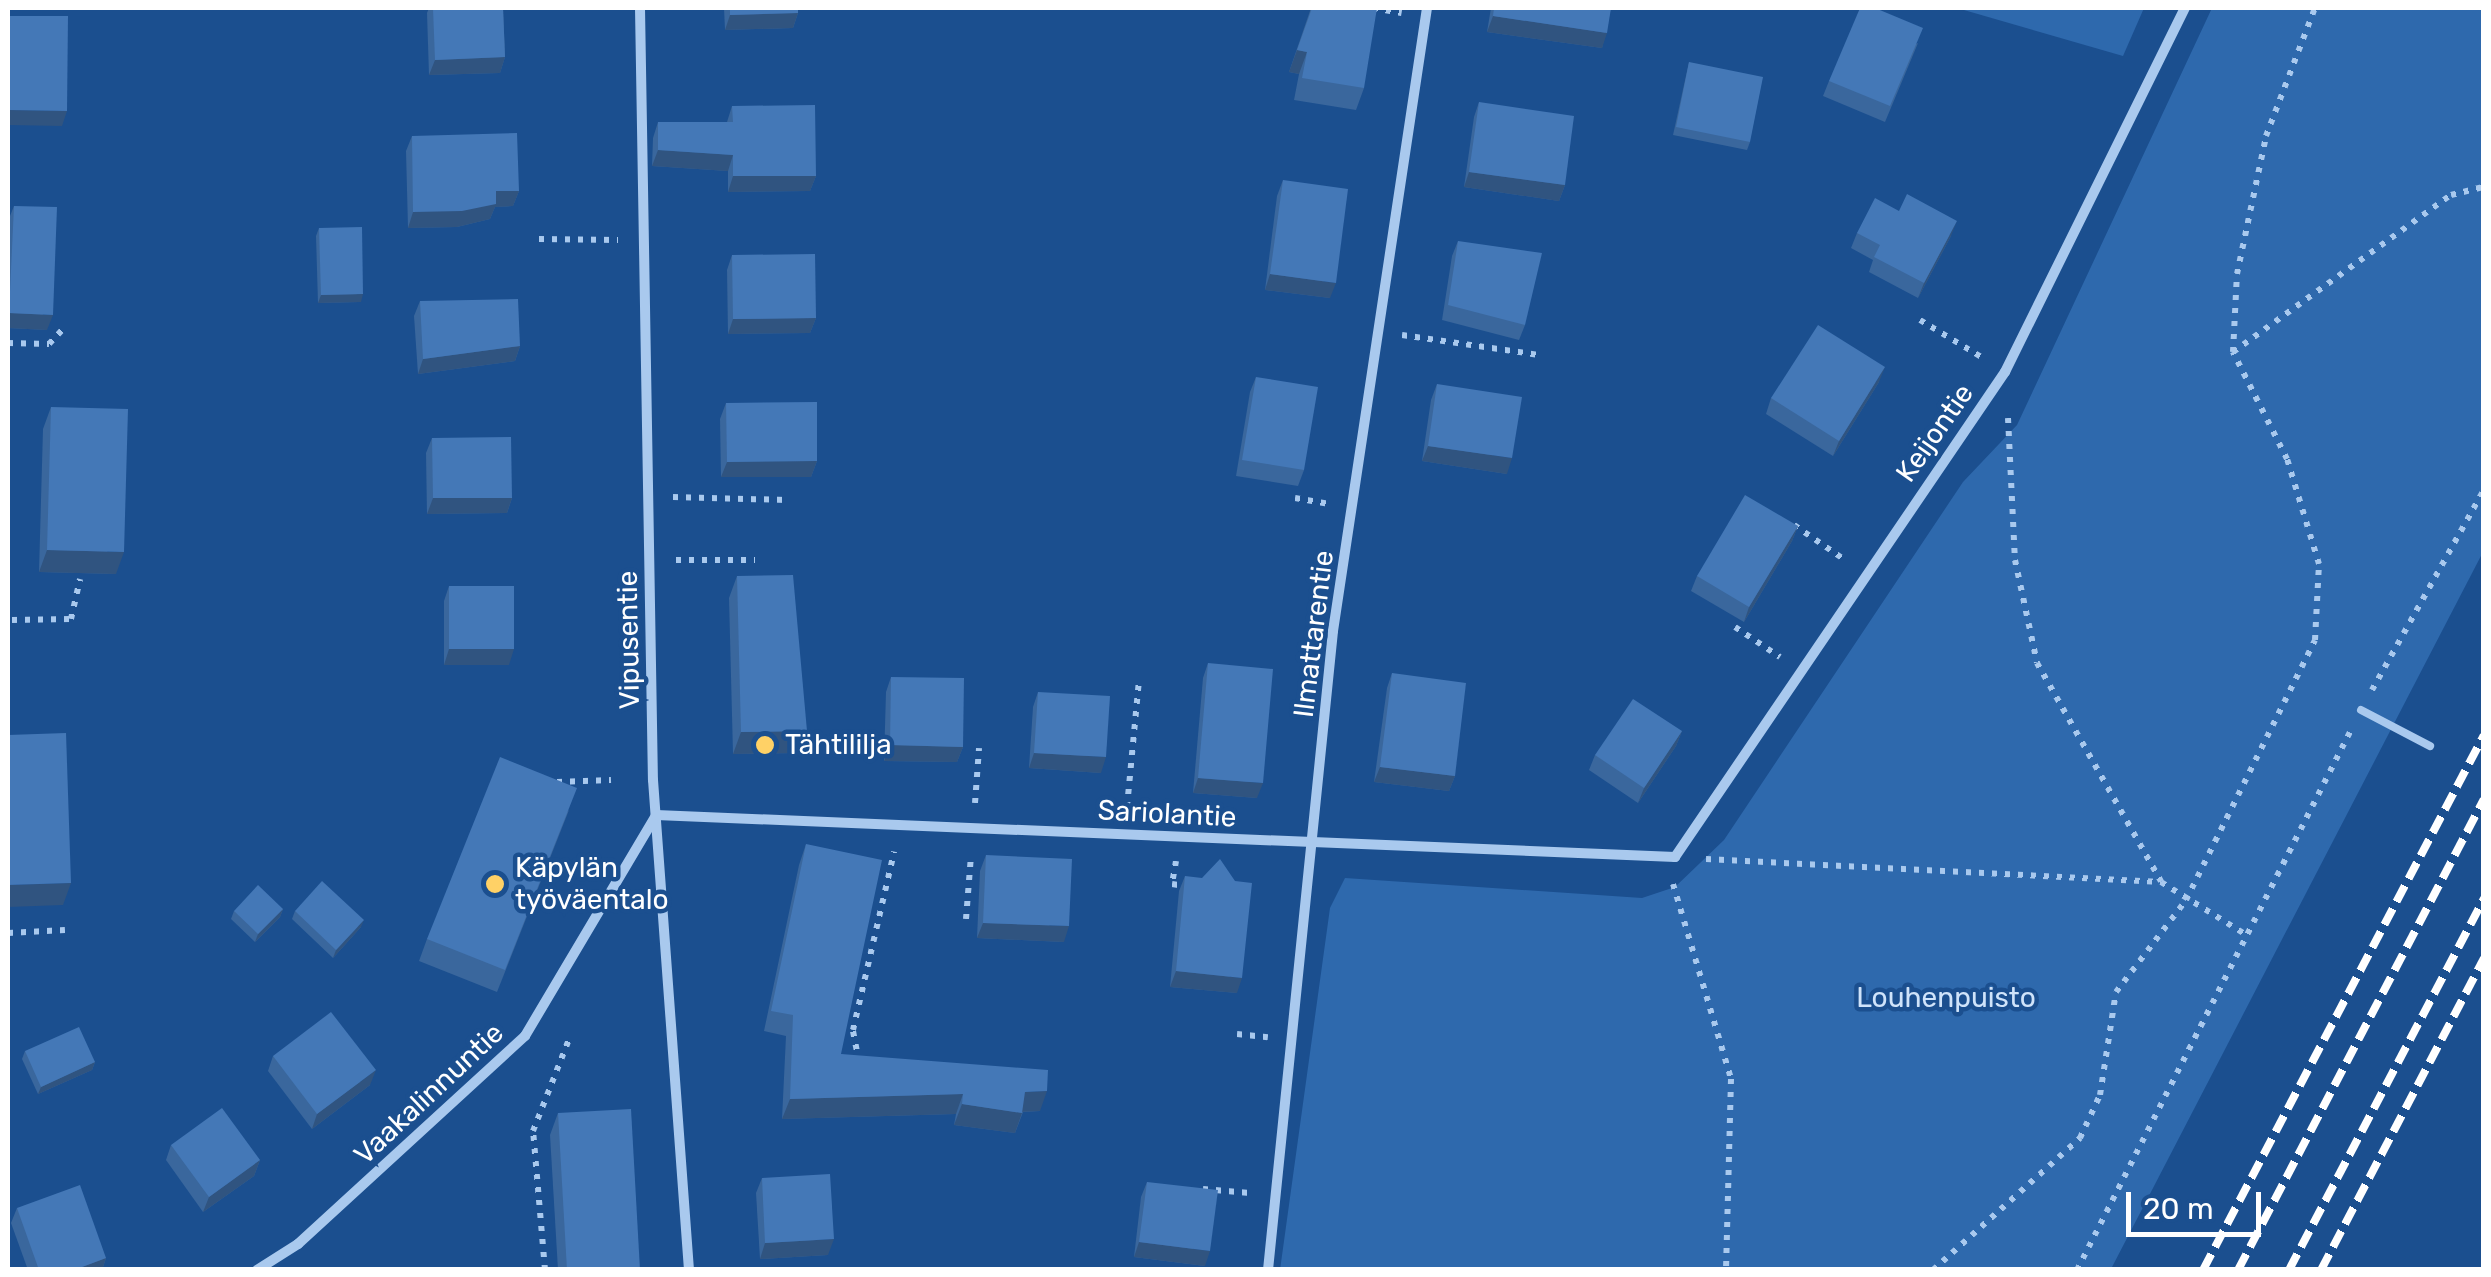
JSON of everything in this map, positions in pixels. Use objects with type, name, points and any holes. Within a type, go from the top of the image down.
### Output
[{"type":"street","name":"Vipusentie","points":[[640,8],[656,815],[689,1270]]},
{"type":"street","name":"Ilmattarentie","points":[[1268,1270],[1315,846],[1334,632],[1427,8]]},
{"type":"street","name":"Keijontie","points":[[1675,857],[2005,372],[2186,8]]},
{"type":"street","name":"Sariolantie","points":[[656,815],[895,821],[1315,846],[1675,857]]},
{"type":"street","name":"Vaakalinnuntie","points":[[256,1270],[298,1244],[525,1036],[656,815]]},
{"type":"lane","points":[[2362,710],[2430,746]]},
{"type":"path","points":[[1932,1270],[2080,1138],[2100,1095],[2116,992],[2186,900],[2296,685],[2324,600],[2287,459],[2232,352],[2237,274],[2266,136],[2315,8]]},
{"type":"path","points":[[2232,352],[2452,194],[2484,187]]},
{"type":"path","points":[[539,240],[644,241]]},
{"type":"path","points":[[1920,320],[2005,372],[2014,560],[2037,663],[2161,882],[2248,936]]},
{"type":"path","points":[[8,344],[49,344],[62,330]]},
{"type":"path","points":[[1378,332],[1540,355]]},
{"type":"path","points":[[2077,1270],[2362,710],[2484,490]]},
{"type":"path","points":[[649,498],[786,500]]},
{"type":"path","points":[[1296,498],[1322,503]]},
{"type":"path","points":[[1775,512],[1867,575]]},
{"type":"path","points":[[650,560],[756,560]]},
{"type":"path","points":[[12,620],[71,619],[80,579]]},
{"type":"path","points":[[1735,626],[1803,672]]},
{"type":"path","points":[[1124,834],[1139,679]]},
{"type":"path","points":[[541,788],[610,780]]},
{"type":"path","points":[[860,1064],[853,1030],[895,821]]},
{"type":"path","points":[[1726,1270],[1731,1079],[1702,967],[1672,898],[1675,857],[2161,882]]},
{"type":"path","points":[[1175,868],[1172,884],[1201,888]]},
{"type":"path","points":[[8,933],[65,930]]},
{"type":"path","points":[[545,1270],[533,1131],[569,1039]]},
{"type":"path","points":[[1198,1188],[1276,1196]]},
{"type":"green space","points":[[1957,8],[2144,8],[2123,56]]},
{"type":"green space","name":"Louhenpuisto","points":[[2212,8],[2483,8],[2483,552],[2111,1269],[1280,1270],[1330,908],[1345,878],[1642,898],[1675,887],[1724,840],[1963,482],[2017,425]]},
{"type":"building","points":[[433,8],[503,8],[505,57],[435,60]]},
{"type":"building","points":[[730,8],[798,8],[798,13],[730,15]]},
{"type":"building","points":[[1312,8],[1377,8],[1364,88],[1302,78],[1307,52],[1297,50]]},
{"type":"building","points":[[1494,8],[1611,8],[1607,33],[1493,16]]},
{"type":"building","points":[[1860,8],[1875,8],[1923,28],[1890,106],[1829,81]]},
{"type":"building","points":[[8,16],[68,16],[67,111],[8,110]]},
{"type":"building","points":[[1689,62],[1763,77],[1750,142],[1676,127]]},
{"type":"building","points":[[1479,102],[1574,116],[1565,185],[1469,172]]},
{"type":"building","points":[[815,105],[816,176],[733,176],[733,155],[658,150],[658,122],[733,122],[732,106]]},
{"type":"building","points":[[517,133],[519,191],[496,191],[496,204],[462,211],[413,212],[412,136]]},
{"type":"building","points":[[1283,180],[1348,189],[1336,283],[1270,274]]},
{"type":"building","points":[[1907,194],[1957,221],[1924,283],[1874,257],[1880,245],[1857,233],[1875,198],[1899,211]]},
{"type":"building","points":[[14,206],[57,207],[53,315],[9,313]]},
{"type":"building","points":[[362,227],[363,294],[321,295],[319,228]]},
{"type":"building","points":[[1458,241],[1542,253],[1525,325],[1448,305]]},
{"type":"building","points":[[815,254],[816,318],[733,319],[732,255]]},
{"type":"building","points":[[518,299],[520,346],[423,359],[420,301]]},
{"type":"building","points":[[1818,325],[1885,367],[1839,441],[1771,398]]},
{"type":"building","points":[[1256,377],[1318,387],[1304,470],[1242,460]]},
{"type":"building","points":[[1437,384],[1522,397],[1512,458],[1428,446]]},
{"type":"building","points":[[817,402],[817,461],[727,462],[726,403]]},
{"type":"building","points":[[51,407],[128,409],[124,552],[47,550]]},
{"type":"building","points":[[511,437],[512,498],[433,498],[432,438]]},
{"type":"building","points":[[1745,495],[1798,526],[1749,607],[1697,576]]},
{"type":"building","points":[[793,575],[807,731],[741,732],[737,576]]},
{"type":"building","points":[[449,586],[514,586],[514,649],[449,649]]},
{"type":"building","points":[[1208,663],[1273,669],[1263,783],[1198,778]]},
{"type":"building","points":[[1392,673],[1466,683],[1455,776],[1380,767]]},
{"type":"building","points":[[891,677],[964,678],[963,747],[890,745]]},
{"type":"building","points":[[1038,692],[1110,696],[1106,757],[1034,753]]},
{"type":"building","points":[[1633,699],[1682,731],[1644,788],[1595,755]]},
{"type":"building","points":[[66,733],[71,883],[8,885],[8,735]]},
{"type":"building","name":"Käpylän työväentalo","points":[[500,757],[577,788],[505,970],[427,939]]},
{"type":"building","points":[[806,844],[882,860],[841,1054],[1048,1070],[1047,1091],[1025,1092],[1022,1113],[962,1104],[963,1094],[790,1099],[793,1015],[771,1011]]},
{"type":"building","points":[[986,855],[1072,859],[1069,926],[983,923]]},
{"type":"building","points":[[1220,859],[1235,881],[1252,883],[1242,978],[1176,971],[1185,876],[1202,878]]},
{"type":"building","points":[[322,881],[364,920],[336,950],[295,911]]},
{"type":"building","points":[[258,885],[283,909],[258,934],[234,911]]},
{"type":"building","points":[[331,1012],[376,1070],[317,1114],[273,1056]]},
{"type":"building","points":[[79,1027],[95,1062],[41,1087],[25,1051]]},
{"type":"building","points":[[222,1108],[260,1160],[209,1197],[171,1145]]},
{"type":"building","points":[[631,1109],[640,1270],[567,1270],[558,1113]]},
{"type":"building","points":[[830,1174],[834,1239],[765,1243],[762,1178]]},
{"type":"building","points":[[1147,1182],[1218,1190],[1210,1251],[1139,1242]]},
{"type":"building","points":[[80,1185],[106,1258],[74,1270],[39,1270],[17,1208]]},
{"type":"railway","points":[[2203,1270],[2484,735]]},
{"type":"railway","points":[[2238,1270],[2484,799]]},
{"type":"railway","points":[[2289,1270],[2484,898]]},
{"type":"railway","points":[[2321,1270],[2484,958]]},
{"type":"place","name":"Tähtililja","points":[[765,745]]},
{"type":"place","name":"Käpylän työväentalo","points":[[495,884]]}]
